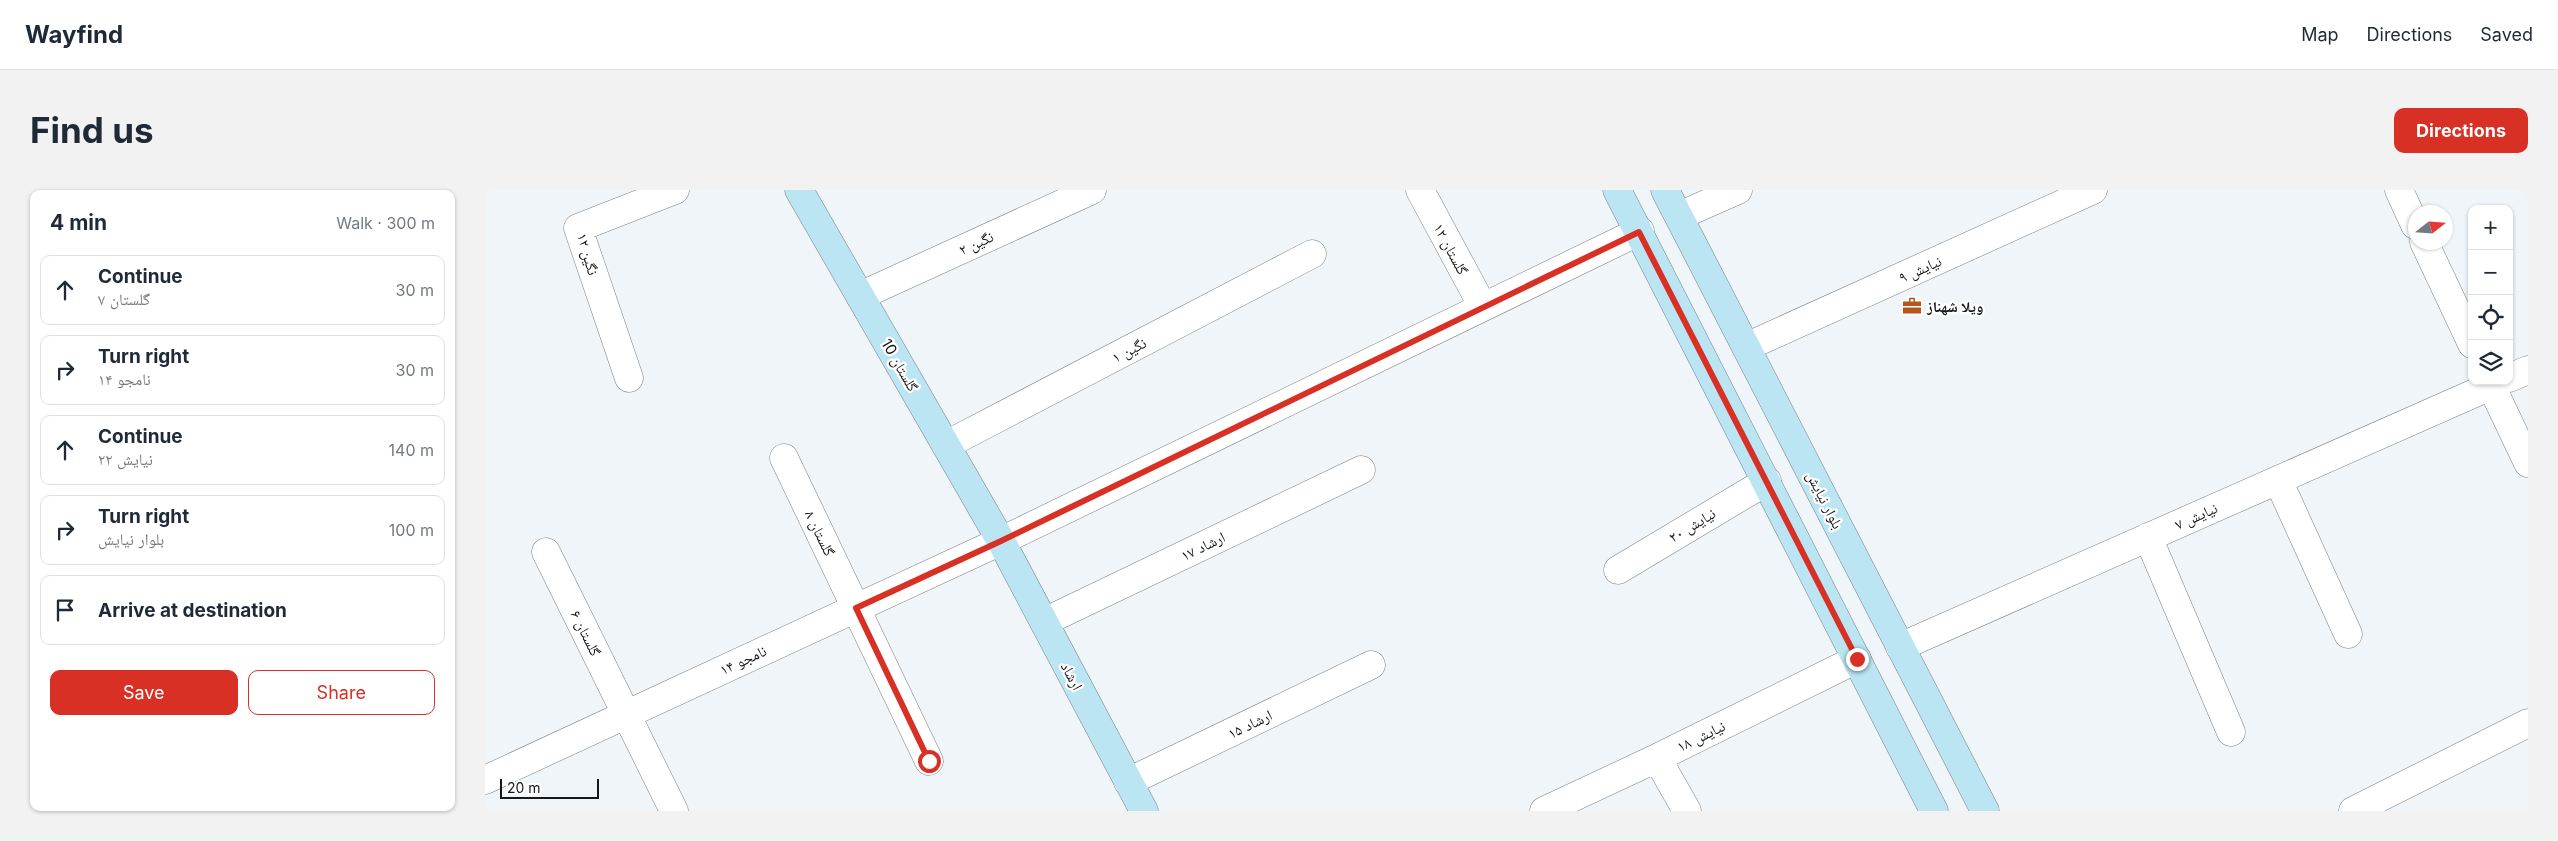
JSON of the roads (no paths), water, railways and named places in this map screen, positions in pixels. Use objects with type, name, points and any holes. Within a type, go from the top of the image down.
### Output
[{"type":"main road","name":"گلستان 10","points":[[799,190],[1001,541]]},
{"type":"main road","points":[[1617,190],[1934,811]]},
{"type":"main road","name":"بلوار نیایش","points":[[1665,190],[1985,811]]},
{"type":"main road","name":"ارشاد","points":[[1001,541],[1144,811]]},
{"type":"street","name":"نگین ۲","points":[[860,296],[1092,190]]},
{"type":"street","name":"گلستان ۱۲","points":[[1420,190],[1483,307]]},
{"type":"street","points":[[1679,216],[1738,190]]},
{"type":"street","name":"نیایش ۹","points":[[1746,348],[2093,190]]},
{"type":"street","points":[[2399,190],[2408,210]]},
{"type":"street","name":"نگین ۱۲","points":[[629,378],[578,228],[667,191]]},
{"type":"street","name":"نامجو ۱۴","points":[[485,780],[1001,541],[1639,232]]},
{"type":"street","points":[[2428,250],[2470,340]]},
{"type":"street","name":"نگین ۱","points":[[947,445],[1312,254]]},
{"type":"street","name":"نیایش ۷","points":[[2513,376],[2528,370]]},
{"type":"street","name":"نیایش ۷","points":[[1900,647],[2491,385]]},
{"type":"street","points":[[2499,385],[2528,463]]},
{"type":"street","name":"گلستان ۸","points":[[783,458],[929,761]]},
{"type":"street","name":"ارشاد ۱۷","points":[[1044,622],[1361,470]]},
{"type":"street","points":[[2279,480],[2348,634]]},
{"type":"street","name":"نیایش ۲۰","points":[[1618,570],[1767,481]]},
{"type":"street","points":[[2149,537],[2231,732]]},
{"type":"street","name":"گلستان ۶","points":[[546,552],[674,811]]},
{"type":"street","name":"نیایش ۱۸","points":[[1544,811],[1657,758],[1857,659]]},
{"type":"street","name":"ارشاد ۱۵","points":[[1128,782],[1371,665]]},
{"type":"street","points":[[2353,811],[2528,723]]},
{"type":"street","points":[[1657,758],[1687,811]]},
{"type":"place","name":"ویلا شهناز","points":[[1912,306]]}]
